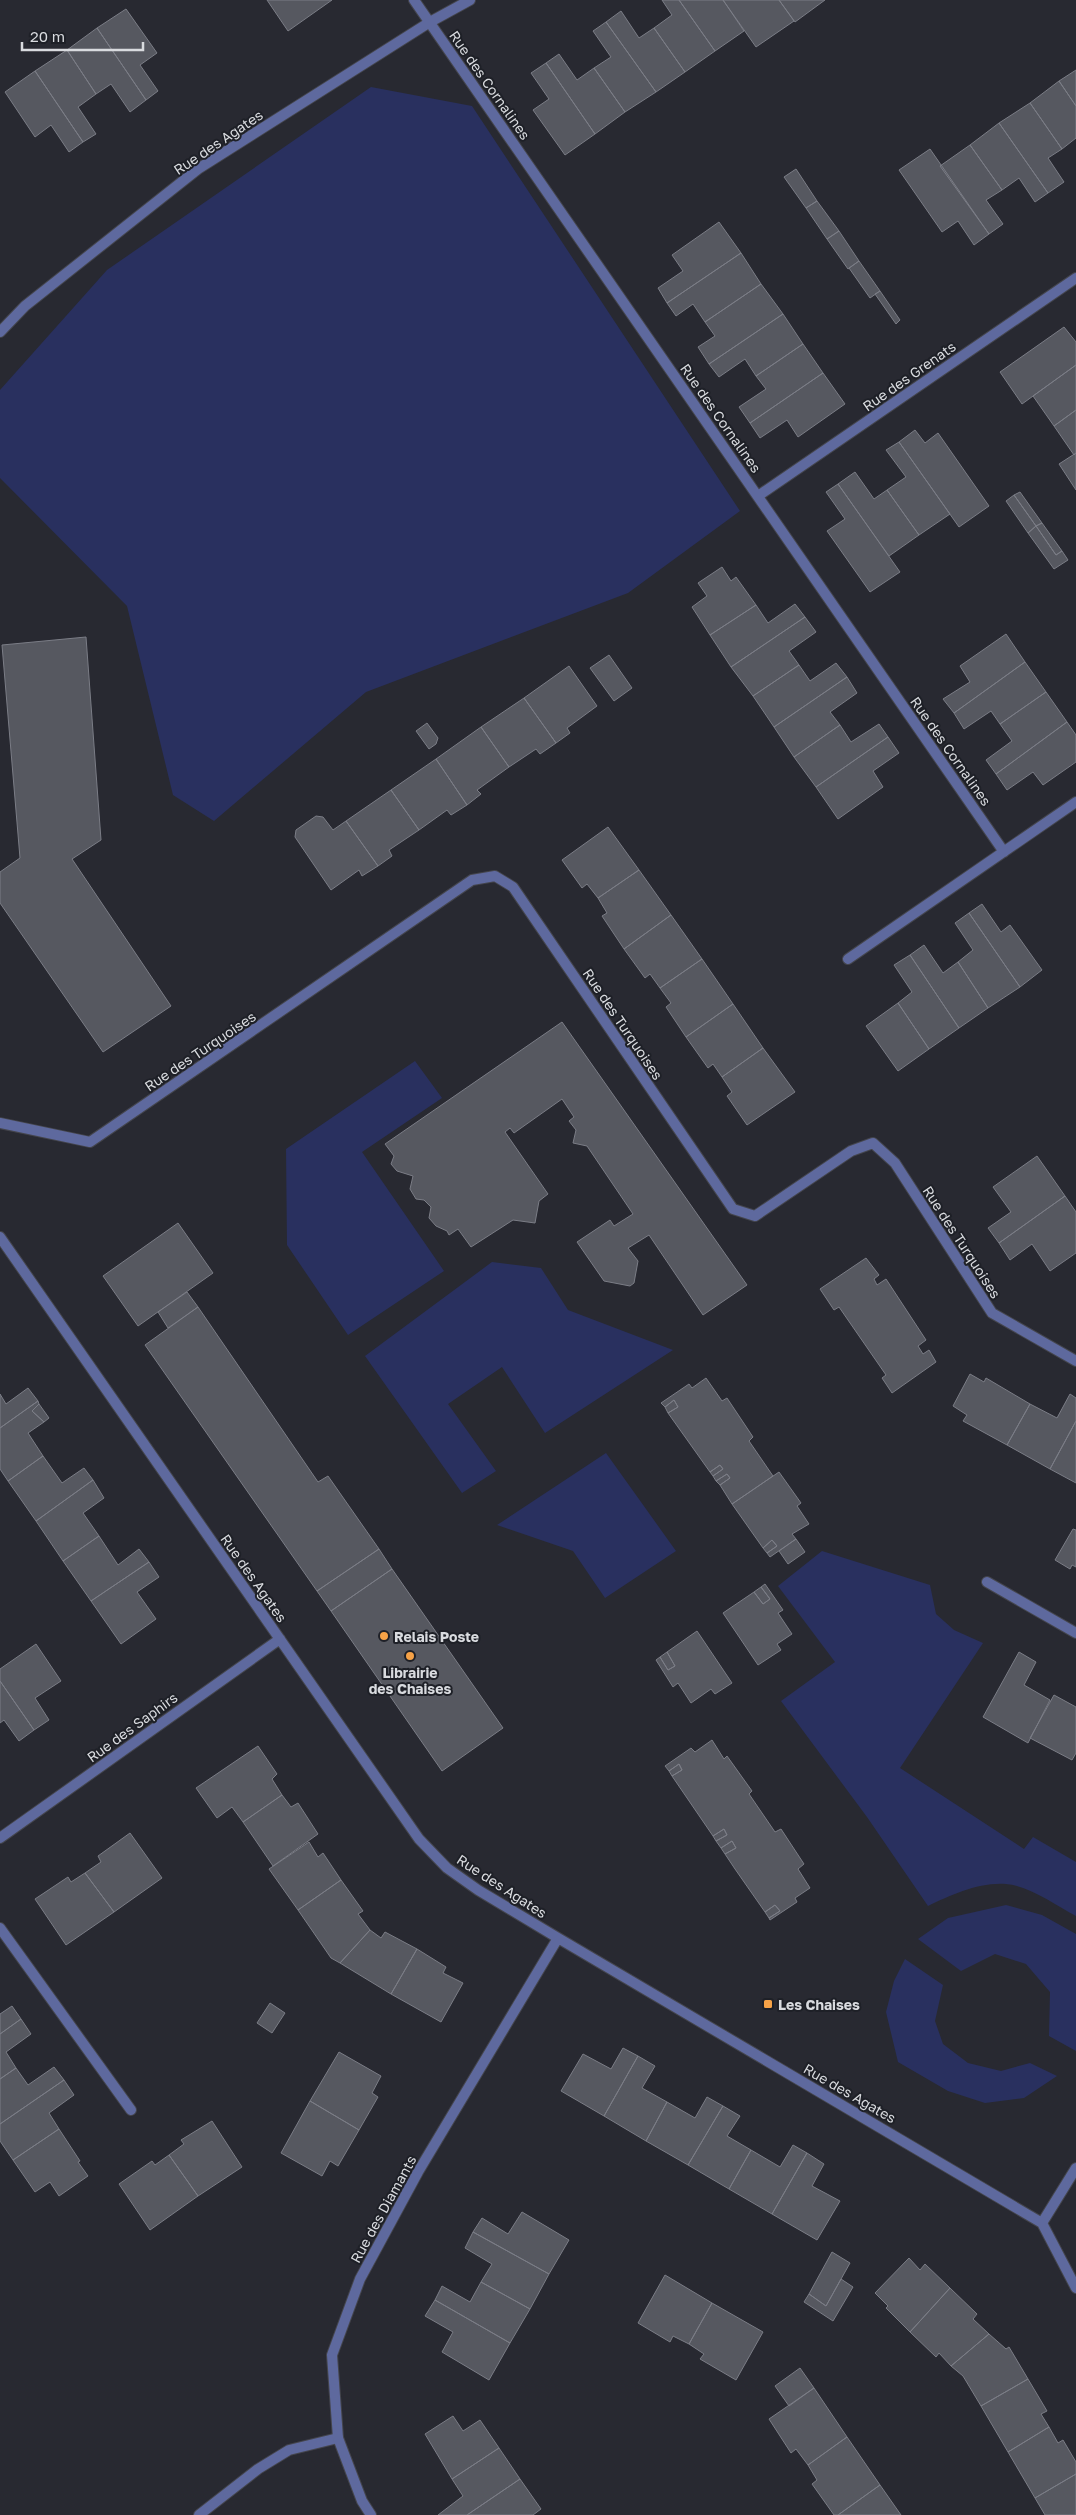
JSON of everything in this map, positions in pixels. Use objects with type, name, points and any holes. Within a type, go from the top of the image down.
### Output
[{"type":"street","name":"Rue des Cornalines","points":[[414,0],[1004,852]]},
{"type":"street","name":"Rue des Agates","points":[[0,332],[25,306],[198,169],[430,22],[470,0]]},
{"type":"street","name":"Rue des Grenats","points":[[758,496],[1076,278]]},
{"type":"street","points":[[848,959],[1076,802]]},
{"type":"street","name":"Rue des Turquoises","points":[[0,1123],[90,1142],[472,880],[495,876],[513,887],[733,1209],[755,1216],[851,1151],[873,1143],[895,1163],[992,1313],[1076,1361]]},
{"type":"street","name":"Rue des Agates","points":[[0,1237],[419,1839],[447,1868],[478,1890],[558,1938],[1042,2223]]},
{"type":"street","points":[[987,1582],[1076,1633]]},
{"type":"street","name":"Rue des Saphirs","points":[[0,1838],[280,1639]]},
{"type":"street","points":[[0,1928],[131,2110]]},
{"type":"street","name":"Rue des Diamants","points":[[371,2515],[362,2501],[338,2438],[332,2355],[360,2279],[418,2172],[558,1938]]},
{"type":"street","points":[[1076,2168],[1042,2223],[1076,2288]]},
{"type":"street","points":[[198,2515],[258,2469],[288,2450],[338,2438]]},
{"type":"shaded area","points":[[371,87],[472,106],[740,511],[628,593],[366,692],[214,821],[173,795],[127,606],[0,478],[0,390],[107,270]]},
{"type":"shaded area","points":[[415,1061],[442,1098],[362,1152],[444,1271],[348,1335],[287,1245],[286,1149]]},
{"type":"shaded area","points":[[492,1262],[541,1268],[568,1310],[673,1350],[545,1433],[502,1367],[448,1404],[496,1471],[462,1493],[365,1356]]},
{"type":"shaded area","points":[[606,1453],[676,1551],[605,1598],[573,1551],[497,1525]]},
{"type":"shaded area","points":[[822,1551],[930,1585],[936,1614],[954,1630],[983,1643],[900,1768],[1024,1849],[1033,1837],[1076,1862],[1076,1916],[1033,1892],[1015,1885],[1006,1884],[976,1887],[928,1906],[867,1817],[781,1701],[835,1662],[778,1586]]},
{"type":"shaded area","points":[[1006,1905],[1042,1915],[1076,1934],[1076,2051],[1049,2036],[1050,1992],[1026,1964],[995,1954],[961,1971],[918,1939],[948,1918]]},
{"type":"shaded area","points":[[905,1959],[943,1985],[935,2021],[943,2044],[968,2063],[1001,2071],[1030,2063],[1057,2076],[1024,2098],[985,2103],[948,2091],[898,2062],[886,2012],[894,1981]]},
{"type":"building","points":[[267,0],[332,0],[288,31]]},
{"type":"building","points":[[662,0],[679,0],[715,51],[685,72],[654,28],[672,15]]},
{"type":"building","points":[[679,0],[723,0],[744,31],[715,51]]},
{"type":"building","points":[[723,0],[779,0],[794,21],[756,47]]},
{"type":"building","points":[[779,0],[825,0],[795,22]]},
{"type":"building","points":[[126,9],[157,53],[140,65],[158,91],[146,100],[97,28]]},
{"type":"building","points":[[621,11],[639,38],[654,28],[685,72],[656,92],[606,22]]},
{"type":"building","points":[[606,22],[656,92],[625,112],[594,68],[611,57],[593,31]]},
{"type":"building","points":[[97,28],[146,100],[130,112],[111,84],[96,94],[67,50]]},
{"type":"building","points":[[67,50],[96,94],[78,107],[96,134],[83,142],[35,71]]},
{"type":"building","points":[[559,54],[577,80],[594,68],[625,112],[595,134],[546,63]]},
{"type":"building","points":[[546,63],[595,134],[565,155],[533,110],[549,99],[531,73]]},
{"type":"building","points":[[1076,70],[1076,106],[1059,81]]},
{"type":"building","points":[[35,71],[83,142],[69,152],[51,125],[35,137],[5,92]]},
{"type":"building","points":[[1059,81],[1076,106],[1076,138],[1062,149],[1030,103]]},
{"type":"building","points":[[1030,103],[1062,149],[1048,158],[1064,182],[1048,193],[999,123]]},
{"type":"building","points":[[999,123],[1048,193],[1035,202],[1019,178],[1002,190],[970,145]]},
{"type":"building","points":[[970,145],[1002,190],[986,200],[1003,224],[989,234],[940,166]]},
{"type":"building","points":[[930,149],[989,234],[974,245],[958,221],[942,232],[899,170]]},
{"type":"building","points":[[796,169],[817,201],[806,208],[784,177]]},
{"type":"building","points":[[817,201],[839,231],[827,239],[806,208]]},
{"type":"building","points":[[719,222],[741,253],[667,303],[658,288],[683,271],[672,255]]},
{"type":"building","points":[[839,231],[859,261],[848,269],[827,239]]},
{"type":"building","points":[[741,253],[761,284],[705,322],[693,304],[676,316],[667,303]]},
{"type":"building","points":[[859,261],[880,291],[870,298],[849,268]]},
{"type":"building","points":[[761,284],[783,314],[709,364],[698,347],[715,336],[705,322]]},
{"type":"building","points":[[880,291],[900,320],[896,324],[875,294]]},
{"type":"building","points":[[783,314],[803,344],[756,376],[745,359],[719,377],[709,364]]},
{"type":"building","points":[[1064,327],[1076,342],[1076,365],[1022,404],[1000,372]]},
{"type":"building","points":[[803,344],[823,373],[750,423],[739,407],[766,389],[756,376]]},
{"type":"building","points":[[1076,365],[1076,410],[1054,426],[1033,396]]},
{"type":"building","points":[[823,373],[845,404],[798,437],[787,420],[760,438],[750,423]]},
{"type":"building","points":[[1076,410],[1076,453],[1074,455],[1054,426]]},
{"type":"building","points":[[915,430],[925,443],[938,433],[989,506],[959,527],[899,442]]},
{"type":"building","points":[[899,442],[950,514],[919,535],[887,490],[906,477],[886,450]]},
{"type":"building","points":[[1076,453],[1076,490],[1059,464]]},
{"type":"building","points":[[855,472],[874,499],[887,490],[919,535],[889,556],[838,484]]},
{"type":"building","points":[[838,484],[900,572],[870,592],[827,531],[845,519],[826,492]]},
{"type":"building","points":[[1020,492],[1042,523],[1036,526],[1014,495]]},
{"type":"building","points":[[1014,495],[1036,526],[1028,533],[1006,501]]},
{"type":"building","points":[[1042,523],[1062,551],[1056,555],[1036,526]]},
{"type":"building","points":[[1036,526],[1056,555],[1062,551],[1068,560],[1054,569],[1028,533]]},
{"type":"building","points":[[722,567],[731,581],[736,577],[756,605],[710,635],[692,607],[707,596],[698,583]]},
{"type":"building","points":[[795,604],[805,617],[731,667],[710,635],[756,605],[768,623]]},
{"type":"building","points":[[805,617],[816,632],[789,651],[799,665],[753,696],[731,667]]},
{"type":"building","points":[[1006,634],[1025,662],[954,713],[943,699],[970,682],[960,666]]},
{"type":"building","points":[[86,637],[101,840],[72,859],[171,1006],[103,1052],[0,903],[0,872],[20,858],[2,645]]},
{"type":"building","points":[[609,655],[632,688],[614,701],[590,668]]},
{"type":"building","points":[[1025,662],[1046,692],[1000,724],[991,711],[964,729],[954,713]]},
{"type":"building","points":[[836,663],[847,677],[774,727],[753,696],[799,665],[810,681]]},
{"type":"building","points":[[569,666],[597,706],[567,728],[570,733],[556,743],[524,698]]},
{"type":"building","points":[[847,677],[857,693],[830,712],[840,725],[794,757],[774,727]]},
{"type":"building","points":[[1046,692],[1067,722],[996,774],[986,760],[1012,741],[1000,724]]},
{"type":"building","points":[[524,698],[556,743],[540,754],[536,749],[509,767],[481,727]]},
{"type":"building","points":[[1067,722],[1076,735],[1076,762],[1043,785],[1033,772],[1007,790],[996,774]]},
{"type":"building","points":[[427,723],[438,738],[436,744],[429,749],[416,731]]},
{"type":"building","points":[[879,724],[888,737],[816,787],[794,757],[840,725],[851,742]]},
{"type":"building","points":[[481,727],[509,767],[477,790],[481,794],[467,805],[436,759]]},
{"type":"building","points":[[888,737],[899,753],[873,771],[883,787],[838,819],[816,787]]},
{"type":"building","points":[[436,759],[467,805],[451,815],[447,810],[419,830],[391,790]]},
{"type":"building","points":[[391,790],[419,830],[389,850],[392,856],[378,866],[346,821]]},
{"type":"building","points":[[316,816],[323,817],[333,830],[346,821],[378,866],[362,876],[359,870],[331,890],[295,837],[296,830]]},
{"type":"building","points":[[608,827],[639,870],[598,898],[587,884],[582,888],[562,860]]},
{"type":"building","points":[[639,870],[671,915],[624,949],[602,916],[607,913],[598,898]]},
{"type":"building","points":[[982,904],[1001,932],[1010,925],[1042,970],[1020,987],[969,913]]},
{"type":"building","points":[[969,913],[1020,987],[988,1008],[958,962],[973,950],[955,923]]},
{"type":"building","points":[[671,915],[702,959],[660,988],[650,974],[645,978],[624,949]]},
{"type":"building","points":[[924,945],[943,973],[958,962],[988,1008],[959,1028],[910,955]]},
{"type":"building","points":[[910,955],[959,1028],[929,1049],[898,1003],[912,992],[894,965]]},
{"type":"building","points":[[702,959],[733,1004],[686,1037],[666,1007],[671,1003],[660,988]]},
{"type":"building","points":[[898,1003],[929,1049],[898,1071],[866,1026]]},
{"type":"building","points":[[733,1004],[763,1048],[722,1077],[713,1064],[708,1068],[686,1037]]},
{"type":"building","points":[[562,1022],[747,1285],[703,1315],[649,1235],[628,1248],[638,1261],[634,1283],[630,1286],[604,1281],[577,1242],[610,1220],[614,1226],[633,1214],[587,1146],[573,1143],[576,1130],[569,1121],[574,1117],[562,1099],[514,1133],[510,1128],[505,1132],[548,1194],[539,1201],[535,1223],[513,1220],[471,1247],[458,1229],[449,1235],[447,1231],[436,1226],[429,1218],[431,1207],[424,1200],[416,1199],[410,1189],[413,1176],[397,1171],[391,1164],[394,1156],[385,1144]]},
{"type":"building","points":[[763,1048],[795,1092],[747,1125],[727,1096],[732,1092],[722,1077]]},
{"type":"building","points":[[1037,1156],[1065,1196],[999,1243],[988,1228],[1011,1212],[993,1187]]},
{"type":"building","points":[[1065,1196],[1076,1212],[1076,1253],[1050,1271],[1032,1244],[1010,1260],[999,1243]]},
{"type":"building","points":[[178,1223],[213,1273],[138,1326],[103,1276]]},
{"type":"building","points":[[866,1258],[879,1275],[874,1279],[877,1285],[886,1279],[926,1340],[918,1346],[923,1354],[929,1350],[936,1362],[892,1393],[882,1378],[886,1375],[839,1307],[834,1310],[820,1289]]},
{"type":"building","points":[[187,1292],[198,1307],[168,1328],[158,1312]]},
{"type":"building","points":[[198,1307],[318,1482],[328,1476],[379,1549],[317,1591],[145,1345]]},
{"type":"building","points":[[970,1374],[984,1382],[986,1378],[1030,1404],[1007,1445],[963,1421],[967,1415],[953,1406]]},
{"type":"building","points":[[706,1378],[722,1401],[727,1398],[753,1437],[749,1441],[773,1476],[732,1504],[720,1485],[730,1478],[727,1474],[716,1481],[713,1476],[723,1469],[720,1465],[710,1472],[668,1413],[678,1407],[674,1400],[665,1407],[661,1403],[689,1384],[692,1388]]},
{"type":"building","points":[[28,1388],[38,1401],[0,1428],[0,1394],[6,1404]]},
{"type":"building","points":[[1070,1394],[1076,1398],[1076,1421],[1050,1469],[1007,1445],[1030,1404],[1057,1418]]},
{"type":"building","points":[[674,1400],[678,1407],[668,1413],[665,1407]]},
{"type":"building","points":[[38,1401],[39,1404],[32,1411],[44,1422],[28,1433],[43,1456],[8,1481],[0,1469],[0,1428]]},
{"type":"building","points":[[39,1404],[49,1418],[44,1422],[32,1411]]},
{"type":"building","points":[[1076,1421],[1076,1483],[1050,1469]]},
{"type":"building","points":[[43,1456],[62,1483],[84,1468],[93,1480],[36,1521],[8,1481]]},
{"type":"building","points":[[720,1465],[723,1469],[713,1476],[710,1472]]},
{"type":"building","points":[[779,1472],[801,1503],[797,1506],[809,1524],[792,1534],[796,1539],[770,1557],[767,1553],[777,1546],[772,1540],[763,1548],[732,1504]]},
{"type":"building","points":[[727,1474],[730,1478],[720,1485],[716,1481]]},
{"type":"building","points":[[93,1480],[104,1498],[83,1513],[99,1536],[63,1561],[36,1521]]},
{"type":"building","points":[[1073,1529],[1076,1530],[1076,1567],[1072,1565],[1070,1569],[1055,1560]]},
{"type":"building","points":[[99,1536],[118,1565],[139,1549],[149,1562],[91,1601],[63,1561]]},
{"type":"building","points":[[796,1539],[805,1552],[788,1564],[779,1551]]},
{"type":"building","points":[[772,1540],[777,1546],[767,1553],[763,1548]]},
{"type":"building","points":[[379,1549],[392,1569],[331,1611],[317,1591]]},
{"type":"building","points":[[149,1562],[159,1577],[137,1592],[156,1619],[121,1644],[91,1601]]},
{"type":"building","points":[[392,1569],[503,1728],[442,1771],[331,1611]]},
{"type":"building","points":[[765,1584],[783,1610],[778,1613],[792,1634],[777,1644],[781,1650],[758,1665],[723,1613],[754,1592],[763,1604],[770,1599],[761,1587]]},
{"type":"building","points":[[761,1587],[770,1599],[763,1604],[754,1592]]},
{"type":"building","points":[[697,1631],[732,1683],[715,1694],[711,1689],[691,1703],[678,1683],[673,1687],[656,1660],[660,1657],[668,1670],[675,1666],[667,1652]]},
{"type":"building","points":[[36,1644],[61,1681],[35,1698],[49,1720],[34,1730],[0,1681],[0,1669]]},
{"type":"building","points":[[667,1652],[675,1666],[668,1670],[660,1657]]},
{"type":"building","points":[[1019,1652],[1036,1662],[1024,1685],[1050,1700],[1028,1743],[983,1717]]},
{"type":"building","points":[[0,1681],[34,1730],[19,1741],[4,1720],[0,1723]]},
{"type":"building","points":[[1054,1695],[1076,1707],[1076,1753],[1072,1760],[1030,1738]]},
{"type":"building","points":[[712,1740],[724,1759],[727,1756],[752,1791],[749,1794],[775,1832],[781,1829],[804,1864],[798,1869],[810,1888],[795,1898],[797,1902],[770,1920],[769,1918],[780,1911],[775,1905],[765,1912],[725,1854],[736,1848],[732,1841],[721,1848],[716,1841],[727,1835],[724,1829],[713,1836],[672,1776],[682,1770],[679,1764],[669,1771],[665,1766],[691,1748],[695,1752]]},
{"type":"building","points":[[258,1746],[277,1774],[272,1779],[282,1795],[243,1822],[232,1807],[217,1818],[196,1788]]},
{"type":"building","points":[[679,1764],[682,1770],[672,1776],[669,1771]]},
{"type":"building","points":[[282,1795],[291,1807],[298,1803],[318,1834],[273,1866],[243,1822]]},
{"type":"building","points":[[724,1829],[727,1835],[716,1841],[713,1836]]},
{"type":"building","points":[[130,1833],[162,1878],[114,1912],[85,1873],[101,1862],[98,1856]]},
{"type":"building","points":[[732,1841],[736,1848],[725,1854],[721,1848]]},
{"type":"building","points":[[309,1842],[318,1857],[323,1853],[341,1880],[298,1910],[269,1869]]},
{"type":"building","points":[[85,1873],[114,1912],[66,1945],[35,1899],[68,1877],[71,1882]]},
{"type":"building","points":[[341,1880],[363,1911],[358,1914],[370,1930],[340,1963],[331,1958],[298,1910]]},
{"type":"building","points":[[775,1905],[780,1911],[769,1918],[765,1912]]},
{"type":"building","points":[[370,1930],[381,1938],[385,1932],[417,1949],[391,1994],[340,1963]]},
{"type":"building","points":[[417,1949],[446,1967],[443,1973],[463,1983],[441,2022],[391,1994]]},
{"type":"building","points":[[270,2003],[285,2013],[272,2033],[257,2023]]},
{"type":"building","points":[[12,2006],[21,2019],[0,2034],[0,2014]]},
{"type":"building","points":[[21,2019],[31,2034],[6,2052],[16,2068],[0,2079],[0,2034]]},
{"type":"building","points":[[623,2048],[638,2056],[604,2116],[561,2091],[583,2054],[611,2069]]},
{"type":"building","points":[[339,2052],[381,2076],[372,2093],[378,2097],[359,2130],[310,2101]]},
{"type":"building","points":[[638,2056],[655,2066],[642,2088],[667,2102],[646,2141],[604,2116]]},
{"type":"building","points":[[54,2067],[64,2080],[0,2124],[0,2079],[16,2068],[28,2085]]},
{"type":"building","points":[[64,2080],[74,2095],[49,2113],[59,2129],[13,2160],[0,2141],[0,2124]]},
{"type":"building","points":[[707,2097],[723,2106],[688,2165],[646,2141],[667,2102],[695,2118]]},
{"type":"building","points":[[310,2101],[359,2130],[338,2166],[330,2161],[322,2176],[281,2153]]},
{"type":"building","points":[[723,2106],[740,2116],[727,2136],[751,2150],[729,2189],[688,2165]]},
{"type":"building","points":[[212,2121],[242,2167],[198,2196],[169,2155],[184,2144],[181,2140]]},
{"type":"building","points":[[59,2129],[88,2176],[59,2196],[50,2182],[35,2192],[13,2160]]},
{"type":"building","points":[[793,2145],[807,2153],[772,2214],[729,2189],[751,2150],[780,2167]]},
{"type":"building","points":[[807,2153],[824,2164],[812,2186],[840,2201],[817,2240],[772,2214]]},
{"type":"building","points":[[169,2155],[198,2196],[150,2230],[119,2184],[152,2161],[155,2165]]},
{"type":"building","points":[[522,2212],[569,2240],[549,2274],[473,2232],[482,2218],[508,2234]]},
{"type":"building","points":[[473,2232],[549,2274],[530,2309],[481,2282],[492,2264],[465,2248]]},
{"type":"building","points":[[832,2252],[850,2263],[826,2306],[809,2294]]},
{"type":"building","points":[[909,2258],[920,2270],[925,2264],[950,2288],[910,2332],[886,2308],[888,2306],[875,2293]]},
{"type":"building","points":[[665,2275],[712,2303],[689,2344],[673,2336],[670,2342],[638,2323]]},
{"type":"building","points":[[841,2279],[853,2287],[833,2321],[804,2302],[809,2294],[826,2306]]},
{"type":"building","points":[[481,2282],[530,2309],[510,2343],[435,2300],[442,2286],[470,2302]]},
{"type":"building","points":[[950,2288],[977,2314],[973,2319],[989,2334],[951,2366],[939,2353],[936,2357],[910,2332]]},
{"type":"building","points":[[435,2300],[510,2343],[489,2380],[442,2352],[453,2332],[425,2316]]},
{"type":"building","points":[[712,2303],[763,2332],[736,2380],[700,2359],[704,2354],[689,2344]]},
{"type":"building","points":[[989,2334],[1006,2349],[1009,2347],[1028,2379],[981,2406],[963,2376],[951,2366]]},
{"type":"building","points":[[800,2368],[814,2388],[789,2406],[775,2386]]},
{"type":"building","points":[[1028,2379],[1047,2411],[1041,2414],[1049,2427],[1008,2452],[981,2406]]},
{"type":"building","points":[[814,2388],[847,2437],[808,2465],[796,2449],[791,2453],[769,2419]]},
{"type":"building","points":[[453,2416],[463,2431],[480,2420],[499,2448],[452,2479],[425,2434]]},
{"type":"building","points":[[1049,2427],[1058,2443],[1063,2440],[1076,2462],[1076,2474],[1035,2498],[1008,2452]]},
{"type":"building","points":[[847,2437],[880,2485],[838,2515],[834,2515],[812,2484],[817,2480],[808,2465]]},
{"type":"building","points":[[499,2448],[520,2479],[467,2515],[438,2515],[463,2496],[452,2479]]},
{"type":"building","points":[[1076,2474],[1076,2515],[1045,2515],[1035,2498]]},
{"type":"building","points":[[520,2479],[541,2509],[533,2515],[467,2515]]},
{"type":"building","points":[[880,2485],[901,2515],[838,2515]]},
{"type":"place","name":"Relais Poste","points":[[384,1636]]},
{"type":"place","name":"Librairie des Chaises","points":[[410,1656]]},
{"type":"place","name":"Les Chaises","points":[[768,2004]]}]
